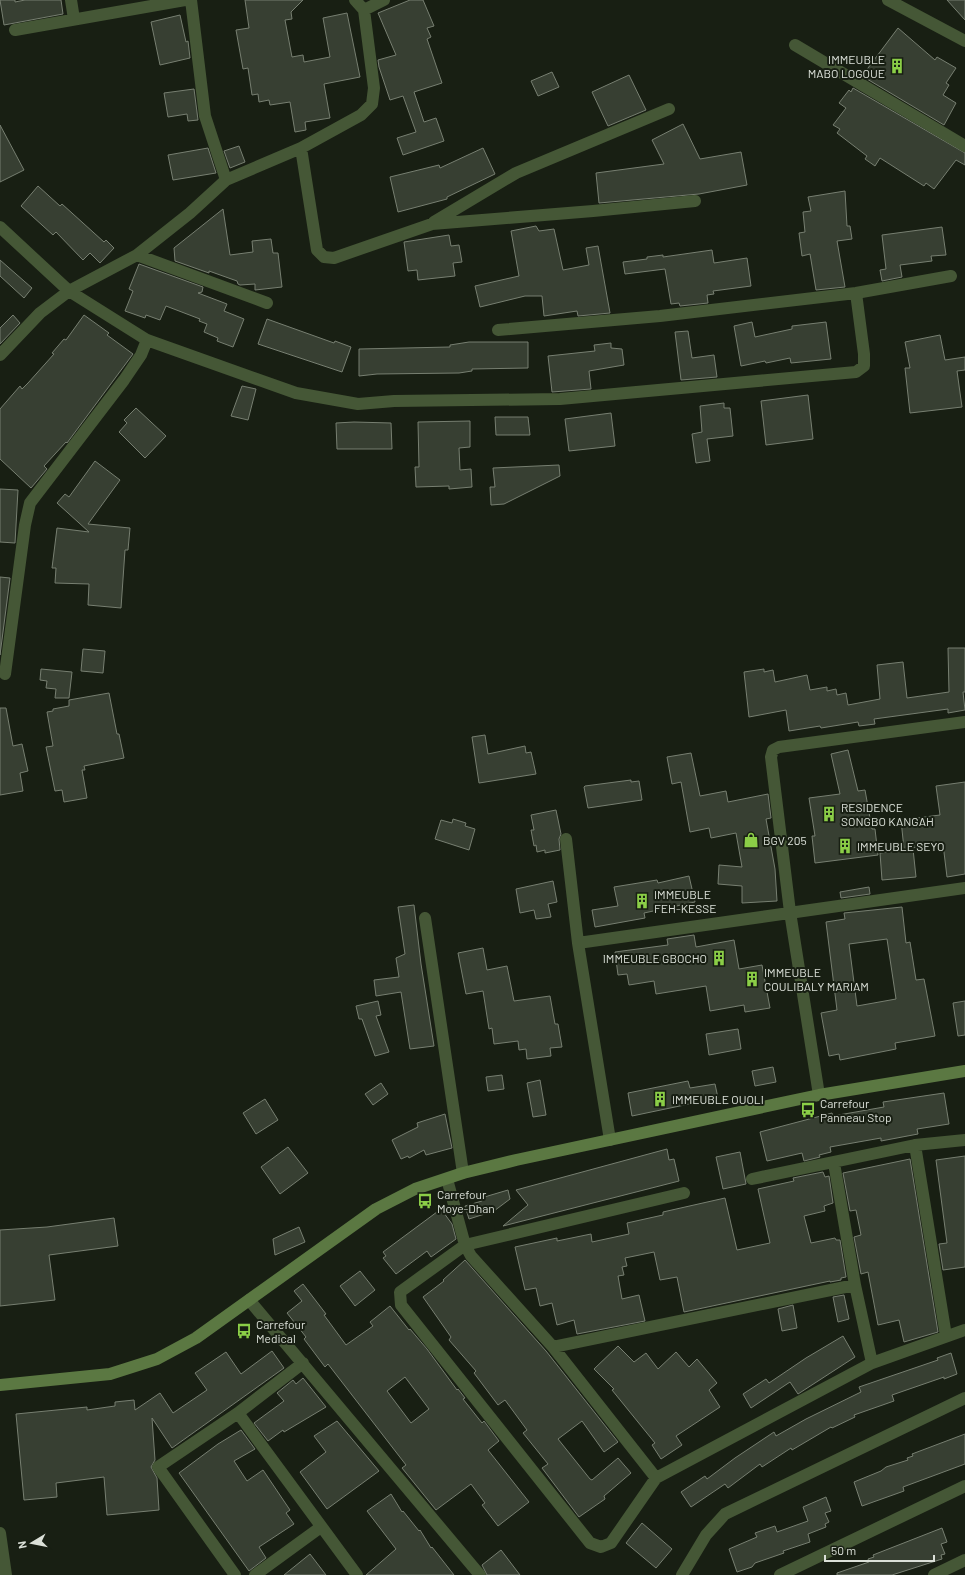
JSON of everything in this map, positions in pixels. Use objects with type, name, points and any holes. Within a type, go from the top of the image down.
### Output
[{"type":"street","points":[[70,0],[74,19]]},
{"type":"street","points":[[15,30],[185,0]]},
{"type":"street","points":[[191,0],[205,116],[226,180]]},
{"type":"street","points":[[0,355],[40,313],[69,291],[137,255],[190,213],[226,180],[300,148],[361,115],[372,104],[374,88],[364,10],[355,0]]},
{"type":"street","points":[[364,10],[384,0]]},
{"type":"street","points":[[888,0],[965,41]]},
{"type":"street","points":[[795,45],[965,146]]},
{"type":"street","points":[[300,148],[317,250],[324,257],[334,258],[432,224],[516,173],[669,109]]},
{"type":"street","points":[[432,224],[695,201]]},
{"type":"street","points":[[0,228],[69,291],[147,340],[296,393],[358,404],[394,401],[560,399],[856,372],[864,366],[864,354],[856,293]]},
{"type":"street","points":[[137,255],[267,303]]},
{"type":"street","points":[[498,330],[660,316],[856,293],[951,276]]},
{"type":"street","points":[[5,674],[25,525],[30,503],[124,380],[141,356],[147,340]]},
{"type":"street","points":[[819,1095],[790,912],[771,757],[773,750],[779,747],[965,722]]},
{"type":"street","points":[[566,839],[578,943],[610,1140]]},
{"type":"street","points":[[578,943],[965,888]]},
{"type":"street","points":[[425,918],[463,1173]]},
{"type":"street","points":[[0,1386],[110,1374],[157,1359],[196,1338],[376,1209],[415,1189],[463,1173],[516,1160],[819,1095],[965,1071]]},
{"type":"street","points":[[752,1179],[915,1145],[965,1140]]},
{"type":"street","points":[[915,1145],[946,1336]]},
{"type":"street","points":[[834,1163],[855,1285],[872,1363]]},
{"type":"street","points":[[447,1179],[465,1245],[471,1256],[553,1347],[656,1478]]},
{"type":"street","points":[[684,1193],[465,1245],[400,1292],[401,1305],[590,1543],[601,1547],[611,1543],[656,1478],[872,1363],[965,1330]]},
{"type":"street","points":[[553,1347],[855,1285]]},
{"type":"street","points":[[249,1300],[480,1575]]},
{"type":"street","points":[[236,1575],[158,1467],[238,1413],[303,1363]]},
{"type":"street","points":[[682,1575],[706,1535],[725,1514],[965,1398]]},
{"type":"street","points":[[238,1413],[357,1575]]},
{"type":"street","points":[[780,1575],[965,1486]]},
{"type":"street","points":[[255,1575],[321,1527]]},
{"type":"street","points":[[0,1533],[6,1575]]},
{"type":"street","points":[[934,1575],[965,1560]]},
{"type":"building","points":[[0,0],[15,0],[15,2],[25,0],[61,0],[63,14],[4,25]]},
{"type":"building","points":[[245,0],[303,0],[291,12],[292,19],[285,20],[292,57],[303,55],[304,62],[330,57],[323,18],[347,13],[360,77],[324,84],[330,118],[305,122],[306,130],[295,132],[290,102],[270,105],[269,100],[259,102],[258,94],[252,95],[248,68],[243,69],[236,30],[249,28]]},
{"type":"building","points":[[410,0],[423,0],[434,26],[427,28],[431,37],[427,39],[442,83],[414,92],[424,122],[436,118],[444,141],[403,155],[397,138],[416,132],[403,96],[390,100],[379,67],[378,60],[396,55],[378,13]]},
{"type":"building","points":[[947,0],[965,0],[965,20]]},
{"type":"building","points":[[180,15],[186,42],[188,41],[190,58],[160,65],[151,22]]},
{"type":"building","points":[[898,28],[935,60],[937,57],[956,68],[946,83],[949,85],[943,95],[956,103],[944,125],[862,76]]},
{"type":"building","points":[[552,72],[559,87],[538,96],[531,81]]},
{"type":"building","points":[[629,75],[646,110],[608,126],[592,92]]},
{"type":"building","points":[[853,88],[965,153],[965,165],[956,160],[934,189],[926,183],[924,186],[880,158],[875,166],[865,159],[867,156],[837,133],[840,129],[833,125],[846,108],[839,103],[849,90],[851,92]]},
{"type":"building","points":[[194,89],[198,120],[188,121],[187,114],[168,117],[164,93]]},
{"type":"building","points":[[683,124],[700,159],[741,152],[747,185],[699,194],[599,203],[596,173],[664,164],[652,140]]},
{"type":"building","points":[[0,125],[24,170],[0,182]]},
{"type":"building","points":[[239,146],[245,162],[230,168],[224,151]]},
{"type":"building","points":[[208,148],[216,173],[173,180],[168,155]]},
{"type":"building","points":[[483,148],[495,174],[447,197],[447,199],[398,212],[390,177],[439,165],[440,168]]},
{"type":"building","points":[[38,186],[60,206],[62,204],[104,242],[106,240],[114,248],[100,263],[90,253],[83,260],[56,232],[53,235],[21,206]]},
{"type":"building","points":[[845,191],[847,226],[850,226],[852,239],[837,241],[845,287],[816,290],[810,254],[802,256],[799,233],[805,232],[803,212],[811,211],[808,197]]},
{"type":"building","points":[[223,209],[230,255],[253,252],[252,241],[271,239],[273,253],[278,253],[282,287],[255,290],[255,284],[240,285],[237,281],[175,261],[174,248]]},
{"type":"building","points":[[536,226],[539,231],[554,229],[563,270],[589,265],[586,248],[598,246],[610,313],[578,316],[577,311],[544,316],[542,296],[525,296],[480,307],[475,286],[519,276],[511,231]]},
{"type":"building","points":[[942,227],[946,255],[931,256],[932,261],[900,265],[902,277],[882,281],[880,270],[886,269],[882,235]]},
{"type":"building","points":[[449,235],[451,246],[459,245],[462,262],[453,263],[455,276],[418,280],[417,270],[408,271],[404,242]]},
{"type":"building","points":[[712,250],[714,263],[747,258],[751,286],[713,291],[714,294],[707,295],[708,303],[680,306],[679,303],[671,304],[665,269],[625,274],[623,262],[647,259],[647,257],[663,255],[663,257]]},
{"type":"building","points":[[0,260],[32,288],[24,298],[0,276]]},
{"type":"building","points":[[139,264],[203,287],[202,292],[198,293],[227,304],[224,311],[244,319],[233,347],[217,341],[218,338],[204,332],[207,324],[199,321],[200,319],[166,306],[160,320],[146,315],[145,318],[125,311],[133,291],[129,289]]},
{"type":"building","points":[[13,315],[20,323],[0,344],[0,328]]},
{"type":"building","points":[[84,315],[109,333],[107,335],[133,354],[67,443],[66,442],[44,466],[47,469],[31,488],[0,459],[0,409],[20,386],[22,389],[54,354],[52,353],[64,339],[66,340]]},
{"type":"building","points":[[267,319],[334,343],[335,341],[351,347],[342,372],[258,344]]},
{"type":"building","points":[[752,322],[755,337],[792,329],[792,326],[826,322],[831,359],[791,363],[790,358],[741,366],[734,326]]},
{"type":"building","points":[[688,331],[692,358],[714,355],[717,377],[681,380],[675,332]]},
{"type":"building","points":[[940,335],[945,360],[965,357],[965,370],[957,371],[962,407],[910,413],[905,368],[910,368],[905,342]]},
{"type":"building","points":[[469,342],[528,342],[528,368],[472,369],[472,371],[459,373],[377,374],[359,376],[359,349],[450,347],[450,345]]},
{"type":"building","points":[[611,343],[611,348],[622,349],[624,365],[589,371],[591,389],[552,392],[548,356],[595,351],[594,345]]},
{"type":"building","points":[[242,386],[256,389],[248,420],[231,416]]},
{"type":"building","points":[[808,395],[813,439],[766,445],[761,401]]},
{"type":"building","points":[[724,403],[724,408],[730,408],[733,436],[707,439],[710,461],[696,463],[692,434],[702,432],[700,406]]},
{"type":"building","points":[[136,408],[166,436],[145,458],[119,432],[127,423],[124,420]]},
{"type":"building","points":[[611,413],[615,446],[569,451],[565,419]]},
{"type":"building","points":[[495,417],[528,417],[530,435],[496,435]]},
{"type":"building","points":[[470,421],[470,447],[459,448],[460,470],[471,469],[472,487],[449,489],[449,486],[416,487],[415,467],[419,467],[418,422]]},
{"type":"building","points":[[336,423],[391,423],[392,449],[337,449]]},
{"type":"building","points":[[95,461],[120,480],[88,524],[130,528],[128,550],[125,550],[121,608],[88,605],[89,584],[55,583],[56,568],[52,568],[57,528],[89,532],[57,503],[65,494],[69,497]]},
{"type":"building","points":[[559,465],[560,476],[504,504],[491,505],[490,487],[495,487],[493,468]]},
{"type":"building","points":[[0,489],[18,490],[15,543],[0,542]]},
{"type":"building","points":[[0,577],[10,578],[0,655]]},
{"type":"building","points":[[948,648],[965,648],[965,692],[963,692],[965,710],[948,713],[948,709],[874,719],[875,724],[859,726],[858,722],[789,731],[786,710],[749,717],[744,672],[764,669],[764,672],[773,670],[775,682],[807,675],[810,690],[827,687],[827,691],[836,689],[837,695],[846,693],[848,705],[880,699],[877,665],[903,662],[907,698],[949,692]]},
{"type":"building","points":[[83,649],[105,651],[103,673],[81,671]]},
{"type":"building","points":[[41,669],[72,672],[69,698],[55,698],[56,689],[46,688],[47,681],[40,680]]},
{"type":"building","points":[[109,693],[117,734],[119,734],[124,758],[84,766],[85,770],[82,770],[87,798],[64,802],[62,790],[55,791],[46,747],[53,746],[47,712],[53,711],[53,709],[69,706],[69,700]]},
{"type":"building","points":[[0,708],[6,708],[13,746],[22,744],[28,771],[20,773],[23,791],[0,795]]},
{"type":"building","points":[[485,735],[488,754],[525,746],[526,753],[531,752],[536,774],[479,783],[472,737]]},
{"type":"building","points":[[848,750],[858,791],[865,790],[872,829],[875,829],[878,855],[815,863],[812,836],[815,836],[809,798],[840,794],[831,754]]},
{"type":"building","points":[[691,753],[700,796],[726,791],[728,802],[768,794],[771,818],[766,819],[775,869],[777,901],[742,903],[742,886],[718,884],[719,865],[742,867],[736,833],[711,838],[709,828],[690,832],[681,782],[672,784],[667,757]]},
{"type":"building","points":[[631,780],[631,782],[639,781],[642,800],[588,808],[585,786]]},
{"type":"building","points":[[965,782],[965,874],[947,877],[943,844],[904,849],[901,820],[940,815],[936,786]]},
{"type":"building","points":[[556,810],[561,834],[559,839],[560,850],[545,853],[545,850],[537,852],[536,845],[534,846],[531,830],[534,830],[531,815]]},
{"type":"building","points":[[453,819],[466,823],[465,826],[475,829],[469,850],[435,839],[441,820],[452,823]]},
{"type":"building","points":[[913,849],[916,877],[882,880],[880,853]]},
{"type":"building","points":[[689,876],[695,902],[644,913],[645,918],[595,927],[592,910],[618,906],[614,887],[657,880],[658,883]]},
{"type":"building","points":[[553,881],[557,902],[548,904],[551,917],[536,919],[534,910],[520,913],[516,889]]},
{"type":"building","points":[[869,887],[870,894],[841,898],[840,892]]},
{"type":"building","points":[[414,905],[421,964],[434,1046],[410,1049],[401,992],[376,996],[374,980],[399,977],[396,958],[405,954],[398,907]]},
{"type":"building","points":[[902,907],[906,943],[910,942],[916,980],[924,979],[935,1036],[895,1043],[896,1049],[840,1060],[839,1054],[829,1056],[821,1013],[837,1010],[826,922],[845,919],[844,913]],"holes":[[[887,939],[896,999],[857,1006],[849,944]]]},
{"type":"building","points":[[694,935],[696,947],[734,940],[739,969],[762,965],[770,1008],[745,1012],[744,1005],[710,1011],[706,986],[656,994],[654,981],[629,985],[627,974],[618,975],[615,952],[668,945],[667,939]]},
{"type":"building","points":[[483,948],[487,970],[507,966],[514,1001],[550,996],[555,1024],[558,1024],[562,1047],[550,1048],[551,1056],[527,1059],[526,1049],[519,1050],[518,1041],[494,1044],[492,1028],[489,1029],[483,991],[466,994],[458,953]]},
{"type":"building","points":[[378,1001],[381,1015],[376,1016],[389,1052],[375,1056],[362,1019],[359,1019],[356,1006]]},
{"type":"building","points":[[965,1001],[965,1035],[958,1036],[953,1003]]},
{"type":"building","points":[[738,1029],[741,1049],[709,1055],[706,1034]]},
{"type":"building","points":[[773,1067],[776,1082],[755,1086],[752,1071]]},
{"type":"building","points":[[502,1075],[504,1089],[488,1091],[486,1077]]},
{"type":"building","points":[[540,1080],[546,1115],[533,1117],[527,1083]]},
{"type":"building","name":"IMMEUBLE OUOLI","points":[[688,1081],[690,1088],[715,1084],[718,1098],[632,1116],[628,1093]]},
{"type":"building","points":[[381,1083],[388,1094],[373,1105],[365,1094]]},
{"type":"building","points":[[944,1093],[949,1124],[917,1129],[918,1134],[881,1141],[881,1138],[830,1147],[831,1152],[819,1155],[820,1157],[804,1161],[802,1153],[767,1161],[760,1132],[832,1113],[833,1116],[884,1107],[883,1102]]},
{"type":"building","points":[[265,1099],[278,1120],[256,1134],[243,1113]]},
{"type":"building","points":[[445,1114],[452,1148],[426,1155],[424,1150],[409,1158],[408,1156],[401,1159],[392,1140],[418,1127],[417,1123]]},
{"type":"building","points":[[288,1147],[308,1173],[280,1194],[261,1167]]},
{"type":"building","points":[[667,1149],[669,1160],[674,1159],[679,1181],[503,1226],[528,1205],[516,1190]]},
{"type":"building","points":[[740,1152],[746,1184],[723,1189],[716,1157]]},
{"type":"building","points":[[965,1156],[965,1267],[943,1270],[939,1244],[947,1243],[936,1160]]},
{"type":"building","points":[[910,1159],[938,1332],[904,1342],[899,1320],[878,1325],[868,1272],[861,1274],[854,1237],[861,1235],[856,1210],[850,1211],[843,1173]]},
{"type":"building","points":[[823,1172],[825,1177],[829,1176],[833,1203],[824,1206],[825,1211],[804,1216],[811,1243],[835,1238],[836,1240],[840,1240],[846,1277],[841,1278],[841,1280],[830,1281],[684,1312],[677,1277],[660,1280],[654,1252],[625,1258],[627,1266],[622,1267],[624,1275],[618,1276],[622,1299],[639,1295],[645,1321],[577,1334],[574,1320],[557,1325],[552,1303],[540,1306],[536,1288],[525,1290],[515,1247],[557,1238],[557,1241],[591,1234],[592,1242],[629,1234],[627,1223],[663,1215],[663,1212],[725,1198],[737,1250],[770,1243],[758,1189],[794,1181],[793,1178]]},
{"type":"building","points":[[508,1190],[510,1199],[494,1211],[469,1219],[465,1206],[482,1201],[481,1198]]},
{"type":"building","points":[[441,1209],[452,1224],[456,1239],[431,1257],[427,1251],[396,1274],[383,1258],[386,1256],[383,1252]]},
{"type":"building","points":[[114,1218],[118,1246],[49,1255],[55,1300],[0,1306],[0,1230],[47,1227]]},
{"type":"building","points":[[299,1227],[305,1242],[275,1255],[273,1239]]},
{"type":"building","points":[[465,1260],[546,1351],[618,1442],[604,1452],[582,1421],[558,1439],[592,1480],[618,1458],[631,1473],[604,1496],[605,1499],[579,1517],[542,1468],[548,1464],[523,1433],[527,1430],[505,1400],[498,1405],[474,1373],[476,1371],[449,1340],[451,1337],[423,1297],[444,1281],[443,1280]]},
{"type":"building","points":[[360,1271],[375,1290],[355,1306],[340,1286]]},
{"type":"building","points":[[303,1284],[326,1314],[324,1315],[346,1345],[373,1326],[370,1322],[390,1306],[409,1330],[410,1329],[427,1349],[457,1390],[458,1389],[465,1398],[463,1399],[482,1423],[484,1421],[499,1441],[488,1450],[529,1502],[498,1526],[482,1505],[485,1503],[471,1484],[436,1510],[402,1468],[406,1465],[328,1364],[325,1367],[304,1339],[306,1337],[287,1313],[302,1301],[294,1291]],"holes":[[[405,1377],[429,1409],[411,1423],[387,1391]]]},
{"type":"building","points":[[844,1295],[849,1319],[838,1322],[833,1297]]},
{"type":"building","points":[[793,1305],[797,1328],[782,1331],[778,1309]]},
{"type":"building","points":[[843,1336],[855,1357],[798,1394],[790,1382],[751,1408],[743,1394],[766,1379],[769,1383],[806,1358]]},
{"type":"building","points":[[618,1346],[634,1362],[646,1353],[658,1369],[676,1352],[689,1367],[697,1359],[717,1383],[709,1390],[720,1407],[676,1436],[682,1445],[661,1459],[652,1445],[655,1443],[612,1390],[614,1389],[594,1369]]},
{"type":"building","points":[[272,1351],[284,1368],[172,1448],[152,1418],[155,1460],[151,1467],[157,1478],[159,1510],[107,1515],[104,1477],[56,1483],[57,1497],[24,1500],[16,1414],[87,1407],[87,1410],[115,1406],[115,1402],[134,1400],[135,1410],[160,1393],[173,1413],[207,1390],[195,1373],[226,1352],[241,1374]]},
{"type":"building","points":[[951,1353],[957,1374],[892,1395],[894,1401],[854,1415],[855,1417],[832,1428],[831,1427],[792,1450],[791,1448],[762,1467],[760,1464],[728,1488],[725,1484],[691,1507],[681,1492],[705,1476],[707,1479],[774,1432],[776,1436],[806,1419],[861,1392],[859,1387],[938,1360],[937,1358]]},
{"type":"building","points":[[303,1378],[326,1407],[284,1432],[283,1430],[268,1441],[254,1423],[284,1401],[277,1393],[293,1380],[296,1384]]},
{"type":"building","points":[[337,1421],[379,1471],[327,1509],[300,1472],[326,1452],[314,1436]]},
{"type":"building","points":[[241,1430],[255,1449],[234,1461],[247,1481],[263,1470],[290,1510],[286,1513],[294,1524],[259,1547],[266,1558],[249,1571],[179,1473],[218,1444]]},
{"type":"building","points":[[965,1434],[965,1464],[903,1487],[904,1491],[862,1506],[854,1482],[881,1471],[886,1467],[908,1460],[907,1458],[913,1456],[912,1454]]},
{"type":"building","points":[[391,1494],[402,1512],[403,1511],[419,1531],[420,1530],[431,1548],[432,1547],[454,1575],[366,1575],[396,1549],[367,1511]]},
{"type":"building","points":[[826,1497],[831,1511],[825,1513],[829,1522],[825,1524],[826,1527],[808,1534],[810,1542],[783,1551],[784,1553],[755,1563],[752,1567],[737,1572],[729,1549],[757,1537],[755,1533],[775,1526],[777,1532],[808,1521],[803,1507]]},
{"type":"building","points":[[642,1523],[672,1549],[656,1568],[626,1543]]},
{"type":"building","points":[[942,1528],[947,1542],[941,1544],[945,1554],[941,1555],[942,1559],[892,1575],[837,1575],[837,1573],[869,1562],[868,1559],[874,1557],[873,1555]]},
{"type":"building","points":[[501,1550],[520,1575],[487,1575],[482,1565]]},
{"type":"building","points":[[310,1554],[326,1575],[284,1575]]},
{"type":"place","name":"IMMEUBLE MABO LOGOUE","points":[[897,66]]},
{"type":"place","name":"RESIDENCE SONGBO KANGAH","points":[[829,814]]},
{"type":"place","name":"BGV 205","points":[[751,840]]},
{"type":"place","name":"IMMEUBLE SEYO","points":[[845,846]]},
{"type":"place","name":"IMMEUBLE FEH-KESSE","points":[[642,901]]},
{"type":"place","name":"IMMEUBLE GBOCHO","points":[[719,958]]},
{"type":"place","name":"IMMEUBLE COULIBALY MARIAM","points":[[752,979]]},
{"type":"place","name":"IMMEUBLE OUOLI","points":[[660,1099]]},
{"type":"place","name":"Carrefour Panneau Stop","points":[[808,1110]]},
{"type":"place","name":"Carrefour Moye-Dhan","points":[[425,1201]]},
{"type":"place","name":"Carrefour Medical","points":[[244,1331]]}]
